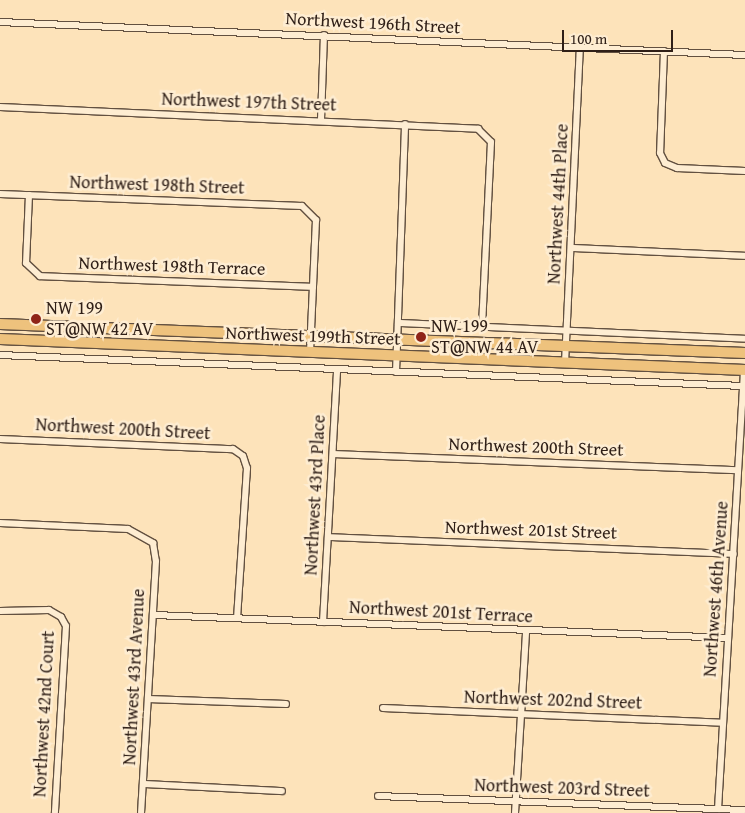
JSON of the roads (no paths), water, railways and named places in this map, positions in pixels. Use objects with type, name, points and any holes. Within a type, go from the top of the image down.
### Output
[{"type":"main road","name":"Northwest 199th Street","points":[[0,324],[745,353]]},
{"type":"main road","name":"Northwest 199th Street","points":[[0,339],[745,370]]},
{"type":"street","name":"Northwest 196th Street","points":[[0,22],[745,55]]},
{"type":"street","points":[[321,120],[324,35]]},
{"type":"street","name":"Northwest 44th Place","points":[[565,363],[580,47]]},
{"type":"street","points":[[664,51],[660,153],[665,163],[677,168],[745,171]]},
{"type":"street","name":"Northwest 197th Street","points":[[0,107],[321,120],[478,129],[490,142],[482,327]]},
{"type":"street","points":[[396,372],[405,124]]},
{"type":"street","name":"Northwest 198th Street","points":[[0,194],[302,206],[311,212],[316,220],[313,287]]},
{"type":"street","name":"Northwest 198th Terrace","points":[[29,195],[26,263],[30,271],[40,276],[313,287]]},
{"type":"street","points":[[571,248],[745,256]]},
{"type":"street","points":[[310,352],[313,287]]},
{"type":"street","points":[[398,323],[745,339]]},
{"type":"street","points":[[0,356],[743,386]]},
{"type":"street","name":"Northwest 43rd Place","points":[[323,622],[337,370]]},
{"type":"street","name":"Northwest 46th Avenue","points":[[718,809],[745,370]]},
{"type":"street","name":"Northwest 200th Street","points":[[0,439],[234,449],[244,456],[247,468],[237,618]]},
{"type":"street","name":"Northwest 200th Street","points":[[333,454],[738,470]]},
{"type":"street","name":"Northwest 43rd Avenue","points":[[0,523],[128,529],[153,543],[154,615],[141,813]]},
{"type":"street","name":"Northwest 201st Street","points":[[328,537],[734,554]]},
{"type":"street","name":"Northwest 42nd Court","points":[[0,611],[48,610],[61,617],[66,626],[55,813]]},
{"type":"street","name":"Northwest 201st Terrace","points":[[154,615],[728,638]]},
{"type":"street","points":[[515,813],[526,631]]},
{"type":"street","points":[[148,699],[286,704]]},
{"type":"street","name":"Northwest 202nd Street","points":[[383,708],[723,723]]},
{"type":"street","points":[[143,784],[282,791]]},
{"type":"street","name":"Northwest 203rd Street","points":[[378,796],[745,810]]},
{"type":"place","name":"NW 199 ST@NW 42 AV","points":[[36,319]]},
{"type":"place","name":"NW 199 ST@NW 44 AV","points":[[421,337]]}]
